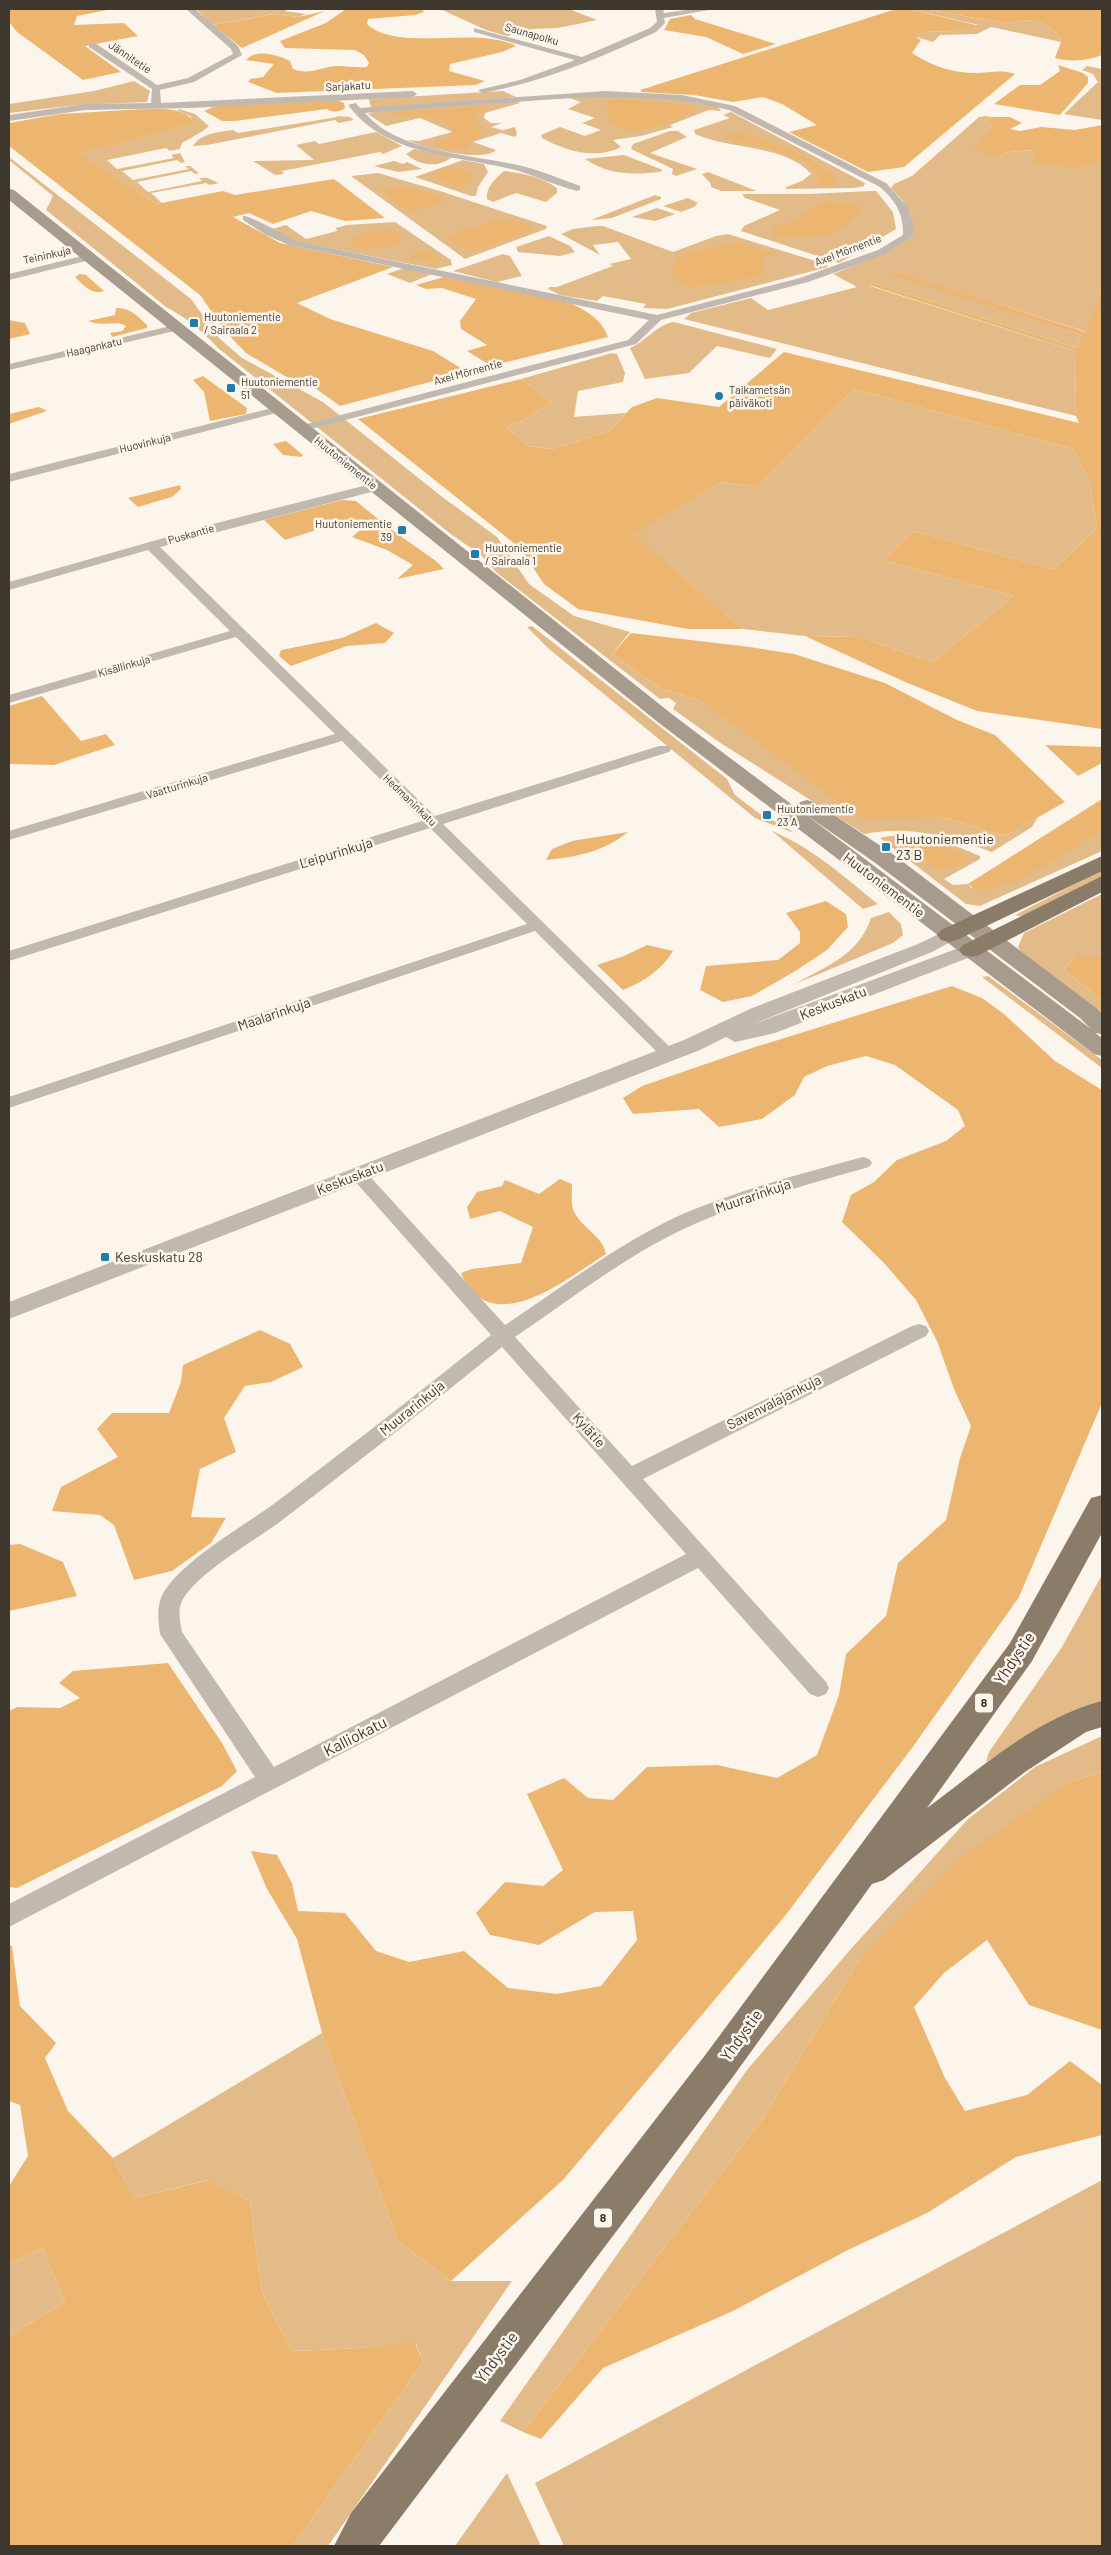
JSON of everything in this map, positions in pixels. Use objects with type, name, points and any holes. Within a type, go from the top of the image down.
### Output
[{"type":"highway","points":[[949,935],[1102,863]]},
{"type":"highway","points":[[971,950],[1102,883]]},
{"type":"highway","name":"Yhdystie","points":[[355,2546],[366,2528],[719,2066],[1021,1652],[1102,1506]]},
{"type":"highway","points":[[847,1888],[1013,1762],[1076,1722],[1102,1714]]},
{"type":"main road","name":"Huutoniementie","points":[[9,187],[27,206]]},
{"type":"main road","name":"Huutoniementie","points":[[9,192],[666,719],[1102,1049]]},
{"type":"main road","name":"Huutoniementie","points":[[666,719],[764,776],[882,857],[1088,1013],[1102,1027]]},
{"type":"street","points":[[156,106],[156,88],[191,80],[238,55],[235,48],[190,9]]},
{"type":"street","points":[[474,90],[512,85],[653,30],[661,23],[660,12],[710,9]]},
{"type":"street","name":"Saunapolku","points":[[477,30],[581,59]]},
{"type":"street","name":"Jännitetie","points":[[92,45],[156,88]]},
{"type":"street","name":"Sarjakatu","points":[[9,118],[85,107],[156,106],[420,93]]},
{"type":"street","name":"Axel Mörnentie","points":[[303,428],[632,342],[657,318],[804,280],[882,252],[908,236],[910,221],[896,195],[883,185],[732,108],[705,101],[633,94],[583,94],[358,111]]},
{"type":"street","points":[[346,98],[368,123],[382,132],[417,148],[512,167],[577,188]]},
{"type":"street","points":[[247,218],[270,233],[293,243],[657,318]]},
{"type":"street","name":"Teininkuja","points":[[9,277],[90,257]]},
{"type":"street","name":"Haagankatu","points":[[9,367],[179,327]]},
{"type":"street","name":"Huovinkuja","points":[[9,478],[280,409]]},
{"type":"street","name":"Puskantie","points":[[9,586],[151,546],[375,487]]},
{"type":"street","name":"Hedmaninkatu","points":[[151,546],[669,1054]]},
{"type":"street","name":"Kisällinkuja","points":[[9,699],[240,632]]},
{"type":"street","name":"Vaatturinkuja","points":[[9,836],[345,736]]},
{"type":"street","name":"Leipurinkuja","points":[[9,956],[664,749]]},
{"type":"street","name":"Maalarinkuja","points":[[9,1103],[538,925]]},
{"type":"street","name":"Keskuskatu","points":[[9,1311],[692,1045],[757,1014],[925,948],[949,935]]},
{"type":"street","name":"Keskuskatu","points":[[692,1045],[768,1028],[971,950]]},
{"type":"street","name":"Muurarinkuja","points":[[270,1780],[171,1634],[168,1614],[173,1596],[189,1578],[231,1544],[267,1520],[363,1448],[504,1335],[630,1251],[683,1221],[766,1190],[863,1163]]},
{"type":"street","name":"Kylätie","points":[[359,1174],[818,1688]]},
{"type":"street","name":"Savenvalajankuja","points":[[630,1476],[920,1331]]},
{"type":"street","name":"Kalliokatu","points":[[9,1916],[701,1556]]},
{"type":"shaded area","points":[[9,9],[112,9],[77,16],[74,25],[124,23],[138,36],[85,46],[121,72],[83,80],[17,32],[9,22]]},
{"type":"shaded area","points":[[196,9],[287,9],[285,11],[306,14],[298,17],[273,14],[213,25]]},
{"type":"shaded area","points":[[346,9],[422,9],[424,12],[415,15],[368,19],[367,24],[380,32],[397,37],[480,38],[500,40],[516,46],[502,52],[450,64],[449,71],[485,81],[475,85],[277,93],[248,82],[250,79],[263,77],[274,64],[246,60],[251,56],[262,53],[290,61],[293,69],[299,71],[339,66],[367,67],[369,63],[364,55],[355,50],[285,48],[280,41],[326,23]]},
{"type":"shaded area","points":[[440,9],[569,9],[597,20],[558,28],[533,29],[507,36],[486,30]]},
{"type":"shaded area","points":[[896,9],[924,9],[1004,23],[1030,20],[1047,25],[1062,39],[1061,42],[991,27],[977,34],[940,35],[933,42],[916,37],[923,32],[952,31],[979,25],[913,10]]},
{"type":"shaded area","points":[[896,9],[913,10],[980,26],[952,31],[923,32],[916,37],[921,40],[912,53],[919,58],[942,68],[959,72],[1000,71],[1015,74],[904,167],[868,172],[789,132],[817,125],[782,104],[763,97],[733,102],[694,95],[642,92],[640,90]]},
{"type":"shaded area","points":[[924,9],[1102,9],[1102,55],[1091,59],[1078,60],[1055,58],[1062,39],[1047,25],[1030,20],[1004,23]]},
{"type":"shaded area","points":[[325,11],[242,48],[213,25],[274,14],[298,17]]},
{"type":"shaded area","points":[[691,15],[695,19],[776,44],[743,54],[706,37],[664,30],[670,19]]},
{"type":"shaded area","points":[[1058,65],[1083,73],[1088,77],[1088,83],[1060,115],[994,104],[1020,85],[1040,85],[1060,71]]},
{"type":"shaded area","points":[[1087,66],[1102,69],[1102,120],[1064,114],[1098,82],[1093,74],[1082,70]]},
{"type":"shaded area","points":[[134,81],[150,91],[147,102],[77,105],[9,113],[9,104],[94,91]]},
{"type":"shaded area","points":[[503,91],[516,97],[371,108],[369,99]]},
{"type":"shaded area","points":[[640,96],[673,99],[718,107],[721,111],[709,110],[670,125],[673,127],[641,136],[613,140],[621,147],[601,153],[571,150],[542,138],[541,135],[560,127],[585,136],[601,130],[582,123],[595,118],[568,109],[581,102],[567,97]]},
{"type":"shaded area","points":[[616,99],[690,105],[700,109],[654,127],[631,130],[619,128],[609,123],[606,101]]},
{"type":"shaded area","points":[[337,100],[344,103],[345,108],[336,112],[327,109],[235,121],[222,121],[204,111],[215,106]]},
{"type":"shaded area","points":[[513,100],[520,103],[485,113],[484,118],[491,123],[502,123],[491,127],[503,130],[515,127],[517,134],[515,137],[501,133],[473,142],[496,150],[489,154],[479,155],[453,153],[426,147],[408,140],[419,141],[452,132],[420,118],[386,126],[368,114],[375,112]]},
{"type":"shaded area","points":[[478,106],[489,108],[473,115],[482,128],[479,136],[465,149],[438,147],[433,143],[454,136],[452,128],[447,123],[429,118],[392,115],[393,112]]},
{"type":"shaded area","points":[[154,109],[173,110],[182,113],[194,123],[79,154],[156,204],[223,191],[235,195],[334,179],[385,218],[345,221],[311,211],[273,224],[249,213],[233,217],[280,243],[393,267],[297,303],[330,319],[433,351],[467,372],[340,406],[315,388],[285,376],[246,353],[225,331],[200,295],[9,146],[9,123],[60,114]]},
{"type":"shaded area","points":[[177,110],[195,114],[209,126],[182,143],[180,149],[170,151],[166,148],[107,160],[117,169],[174,158],[171,155],[180,153],[185,162],[181,163],[177,160],[122,171],[133,180],[189,169],[185,166],[190,166],[199,173],[195,174],[191,171],[137,182],[148,192],[202,181],[199,178],[207,178],[219,183],[210,185],[206,183],[151,193],[162,203],[156,204],[78,154],[193,123],[190,116]]},
{"type":"shaded area","points":[[731,112],[865,183],[864,186],[855,188],[786,189],[786,187],[802,181],[811,174],[800,164],[787,157],[772,152],[724,143],[695,134],[694,130],[730,118],[723,115]]},
{"type":"shaded area","points":[[336,116],[350,117],[354,120],[339,123],[335,120],[207,145],[193,146],[201,138],[216,133],[233,130],[238,133],[338,117]]},
{"type":"shaded area","points":[[979,117],[992,117],[986,121],[994,127],[997,158],[1009,152],[1035,150],[1033,163],[1102,160],[1102,290],[1087,332],[894,272],[891,273],[1081,335],[1077,348],[874,283],[870,286],[1075,351],[1076,416],[684,319],[691,313],[751,298],[768,310],[857,287],[833,274],[882,254],[912,235],[913,221],[909,209],[891,188],[894,184],[912,176]]},
{"type":"shaded area","points":[[992,117],[1010,117],[1022,123],[1010,129],[1020,131],[1041,127],[1075,130],[1102,125],[1102,160],[1077,168],[1033,163],[1034,150],[1009,152],[997,158],[973,149],[994,127],[986,121]]},
{"type":"shaded area","points":[[670,131],[678,131],[687,137],[650,153],[697,169],[676,176],[672,174],[673,169],[631,149],[633,144]]},
{"type":"shaded area","points":[[376,132],[402,146],[383,154],[380,152],[282,171],[284,174],[275,175],[253,161],[314,160],[296,145],[315,141],[319,144]]},
{"type":"shaded area","points":[[739,133],[776,144],[799,154],[833,173],[836,183],[833,186],[820,186],[817,182],[819,174],[804,161],[777,151],[726,139],[724,135]]},
{"type":"shaded area","points":[[414,149],[452,157],[441,163],[422,163],[406,154]]},
{"type":"shaded area","points":[[624,155],[663,170],[650,173],[621,173],[603,168],[585,159]]},
{"type":"shaded area","points":[[9,157],[191,299],[219,338],[242,358],[323,402],[441,496],[497,537],[529,584],[574,616],[630,632],[612,654],[660,688],[701,701],[751,735],[907,816],[942,817],[1005,836],[1038,817],[1032,827],[992,852],[959,841],[929,834],[898,831],[864,834],[719,742],[673,709],[676,703],[669,698],[660,699],[497,573],[480,554],[452,535],[218,348],[194,325],[166,307],[46,210],[53,196],[9,160]]},
{"type":"shaded area","points":[[463,160],[484,164],[488,172],[478,187],[476,196],[415,177]]},
{"type":"shaded area","points":[[394,161],[403,164],[407,162],[422,169],[398,172],[374,166]]},
{"type":"shaded area","points":[[457,168],[468,171],[474,179],[463,187],[447,183],[433,175],[444,169]]},
{"type":"shaded area","points":[[504,171],[538,178],[557,188],[557,193],[546,202],[516,193],[493,202],[487,199],[489,187]]},
{"type":"shaded area","points":[[708,172],[757,191],[721,191],[711,187],[711,184],[702,174]]},
{"type":"shaded area","points":[[378,173],[547,226],[546,229],[465,259],[351,176]]},
{"type":"shaded area","points":[[410,186],[446,199],[440,203],[412,212],[391,200],[381,190]]},
{"type":"shaded area","points":[[876,191],[893,212],[896,229],[839,263],[741,231],[744,226],[780,210],[745,198],[742,194]]},
{"type":"shaded area","points":[[655,195],[661,197],[661,199],[612,218],[591,220]]},
{"type":"shaded area","points":[[688,198],[698,203],[694,207],[681,212],[663,206]]},
{"type":"shaded area","points":[[827,201],[856,204],[863,209],[844,227],[833,232],[811,237],[772,236],[774,227],[796,220],[810,209]]},
{"type":"shaded area","points":[[657,208],[675,214],[655,221],[632,217]]},
{"type":"shaded area","points":[[493,221],[525,223],[533,229],[476,249],[460,248],[447,239],[451,234]]},
{"type":"shaded area","points":[[395,222],[451,260],[452,265],[436,269],[294,241],[272,229],[286,225],[306,239],[337,231],[336,228],[347,225]]},
{"type":"shaded area","points":[[603,226],[673,252],[716,236],[728,234],[825,264],[828,267],[667,309],[643,308],[646,304],[603,296],[597,301],[560,295],[548,289],[549,287],[557,287],[613,266],[609,264],[631,259],[618,242],[593,245],[600,255],[561,234],[573,229]]},
{"type":"shaded area","points":[[397,231],[402,236],[402,241],[384,248],[351,246],[353,238],[366,232]]},
{"type":"shaded area","points":[[549,236],[570,246],[575,252],[560,256],[518,252],[516,247]]},
{"type":"shaded area","points":[[738,242],[780,255],[762,258],[763,274],[756,277],[688,288],[676,282],[672,273],[675,260],[686,253]]},
{"type":"shaded area","points":[[427,251],[442,259],[438,263],[409,259],[416,252]]},
{"type":"shaded area","points":[[503,254],[510,256],[522,276],[497,282],[453,271]]},
{"type":"shaded area","points":[[404,268],[432,274],[410,283],[387,274]]},
{"type":"shaded area","points":[[893,271],[1086,332],[1102,290],[1102,729],[977,711],[905,682],[805,636],[860,637],[932,662],[1014,596],[883,560],[914,531],[1054,569],[1097,528],[1089,480],[1073,449],[854,389],[757,487],[720,482],[634,535],[743,629],[688,629],[578,609],[544,584],[520,548],[358,419],[521,379],[552,402],[522,421],[506,427],[528,446],[553,449],[609,431],[632,407],[657,398],[719,407],[784,352],[1079,423],[1076,416],[1075,351],[869,285],[874,283],[1077,348],[1081,335],[890,274]]},
{"type":"shaded area","points":[[80,274],[86,275],[104,291],[96,292],[88,289],[75,277]]},
{"type":"shaded area","points":[[444,277],[567,302],[579,307],[597,320],[608,337],[491,366],[467,351],[487,345],[461,329],[460,321],[476,299],[442,288],[426,289],[416,285]]},
{"type":"shaded area","points":[[116,308],[125,309],[133,313],[147,325],[147,328],[112,337],[110,333],[122,331],[126,326],[88,321],[115,315]]},
{"type":"shaded area","points":[[9,320],[25,323],[30,334],[9,339]]},
{"type":"shaded area","points":[[673,322],[777,349],[770,358],[717,346],[689,373],[645,379],[630,348],[662,326]]},
{"type":"shaded area","points":[[612,353],[617,354],[625,373],[623,382],[578,391],[574,417],[626,413],[609,431],[553,449],[528,446],[506,427],[522,421],[552,402],[521,379]]},
{"type":"shaded area","points":[[203,376],[247,408],[246,414],[210,421],[204,392],[193,380]]},
{"type":"shaded area","points":[[854,389],[1073,449],[1089,480],[1097,528],[1054,569],[914,531],[883,560],[1014,596],[932,662],[860,637],[805,636],[743,629],[633,535],[720,482],[757,487]]},
{"type":"shaded area","points":[[39,407],[47,411],[9,424],[9,414]]},
{"type":"shaded area","points":[[286,441],[303,455],[301,457],[283,455],[273,444]]},
{"type":"shaded area","points":[[180,485],[181,489],[172,497],[138,507],[128,498]]},
{"type":"shaded area","points":[[342,500],[356,501],[444,569],[397,579],[413,565],[387,550],[352,537],[361,529],[339,523],[285,540],[264,520]]},
{"type":"shaded area","points":[[376,623],[394,633],[385,643],[347,646],[291,666],[279,656],[281,650],[342,638]]},
{"type":"shaded area","points":[[532,626],[727,779],[735,795],[768,820],[777,821],[794,833],[755,818],[549,649],[527,627]]},
{"type":"shaded area","points":[[631,633],[794,654],[885,683],[957,720],[995,735],[1065,802],[1005,836],[942,817],[862,819],[701,701],[660,688],[612,654]]},
{"type":"shaded area","points":[[42,696],[81,741],[106,734],[115,745],[54,765],[9,764],[9,706]]},
{"type":"shaded area","points":[[1045,745],[1102,747],[1102,763],[1078,776]]},
{"type":"shaded area","points":[[1102,799],[1102,831],[1014,881],[995,888],[979,889],[968,884]]},
{"type":"shaded area","points":[[772,831],[815,854],[878,904],[863,909]]},
{"type":"shaded area","points":[[1102,831],[1102,851],[980,906],[966,904],[880,838],[905,835],[918,836],[957,846],[980,856],[980,859],[944,879],[953,885],[968,884],[971,888]]},
{"type":"shaded area","points":[[628,832],[599,849],[568,857],[546,860],[552,849],[572,841]]},
{"type":"shaded area","points":[[918,839],[956,850],[970,860],[939,871],[896,842]]},
{"type":"shaded area","points":[[1102,870],[1102,878],[1024,917],[1015,915]]},
{"type":"shaded area","points":[[1102,894],[1102,957],[1074,957],[1064,970],[1102,1000],[1102,1018],[1023,955],[1018,947],[1024,933]]},
{"type":"shaded area","points":[[826,901],[846,914],[848,927],[827,950],[752,996],[723,1002],[700,990],[706,966],[778,960],[800,943],[800,932],[786,913]]},
{"type":"shaded area","points":[[889,912],[901,924],[903,935],[893,943],[795,984],[840,958],[850,950],[866,931],[871,918]]},
{"type":"shaded area","points":[[647,945],[673,951],[669,958],[651,975],[623,990],[597,965],[624,956]]},
{"type":"shaded area","points":[[1074,957],[1102,957],[1102,1000],[1064,970]]},
{"type":"shaded area","points":[[988,976],[1102,1060],[1102,1068],[982,977]]},
{"type":"shaded area","points":[[952,986],[982,998],[1004,1014],[1055,1061],[1102,1090],[1102,1403],[1019,1597],[912,1748],[785,1916],[563,2180],[451,2281],[398,2241],[322,2033],[297,1939],[267,1889],[251,1851],[277,1855],[292,1883],[298,1911],[345,1913],[376,1951],[409,1962],[464,1951],[508,1988],[557,1994],[601,1986],[637,1940],[633,1911],[595,1912],[539,1945],[490,1935],[476,1913],[505,1882],[543,1886],[563,1870],[527,1794],[564,1778],[588,1798],[613,1800],[647,1767],[717,1765],[777,1778],[817,1755],[839,1695],[846,1654],[886,1616],[898,1563],[946,1520],[960,1458],[971,1426],[954,1389],[937,1341],[916,1300],[884,1263],[842,1222],[851,1195],[874,1182],[897,1160],[946,1141],[965,1126],[958,1110],[895,1065],[866,1056],[827,1066],[804,1077],[795,1095],[762,1119],[719,1127],[699,1109],[633,1114],[623,1098],[642,1086],[752,1048]]},
{"type":"shaded area","points":[[560,1179],[572,1184],[573,1209],[576,1216],[601,1242],[606,1254],[571,1277],[530,1299],[510,1304],[491,1303],[474,1293],[461,1273],[472,1269],[521,1263],[533,1227],[500,1211],[470,1219],[467,1207],[477,1192],[502,1186],[505,1180],[539,1194]]},
{"type":"shaded area","points":[[260,1330],[290,1344],[303,1367],[271,1382],[245,1386],[224,1418],[236,1452],[200,1469],[191,1517],[226,1518],[211,1543],[172,1571],[134,1580],[114,1525],[100,1515],[52,1511],[61,1487],[118,1457],[97,1429],[112,1413],[169,1413],[181,1382],[183,1365]]},
{"type":"shaded area","points":[[20,1544],[63,1562],[77,1596],[9,1611],[9,1545]]},
{"type":"shaded area","points":[[1102,1575],[1102,1704],[1033,1734],[986,1762],[989,1752],[1062,1647]]},
{"type":"shaded area","points":[[168,1663],[222,1743],[237,1771],[222,1786],[17,1888],[9,1887],[9,1711],[17,1707],[60,1708],[80,1698],[59,1683],[73,1671]]},
{"type":"shaded area","points":[[1102,1736],[1102,1772],[1069,1782],[858,1962],[762,2120],[523,2432],[500,2421],[747,2070],[850,1950],[968,1819],[1035,1767]]},
{"type":"shaded area","points":[[1102,1772],[1102,2030],[1029,2005],[987,1940],[944,1973],[914,2007],[945,2078],[965,2111],[1027,2095],[1070,2061],[1102,2085],[1102,2135],[1016,2157],[927,2213],[848,2250],[733,2311],[603,2368],[541,2439],[523,2432],[762,2120],[858,1962],[969,1851],[1069,1782]]},
{"type":"shaded area","points":[[9,1945],[12,1946],[20,2006],[56,2043],[45,2058],[68,2111],[113,2158],[134,2198],[209,2180],[250,2201],[262,2292],[292,2351],[361,2348],[415,2342],[423,2362],[293,2546],[9,2546],[9,2336],[65,2302],[42,2248],[9,2264],[9,2186],[28,2156],[20,2105],[9,2101]]},
{"type":"shaded area","points":[[322,2033],[398,2241],[451,2281],[512,2281],[328,2546],[293,2546],[423,2362],[416,2343],[292,2351],[262,2292],[250,2201],[208,2180],[134,2198],[113,2158]]},
{"type":"shaded area","points":[[1102,2180],[1102,2546],[564,2546],[535,2483]]},
{"type":"shaded area","points":[[42,2248],[65,2302],[9,2336],[9,2264]]},
{"type":"shaded area","points":[[507,2473],[541,2546],[455,2546]]},
{"type":"place","name":"Huutoniementie / Sairaala 2","points":[[194,323]]},
{"type":"place","name":"Huutoniementie 51","points":[[231,388]]},
{"type":"place","name":"Taikametsän päiväkoti","points":[[719,396]]},
{"type":"place","name":"Huutoniementie 39","points":[[402,530]]},
{"type":"place","name":"Huutoniementie / Sairaala 1","points":[[475,554]]},
{"type":"place","name":"Huutoniementie 23 A","points":[[767,815]]},
{"type":"place","name":"Huutoniementie 23 B","points":[[886,847]]},
{"type":"place","name":"Keskuskatu 28","points":[[105,1257]]}]
